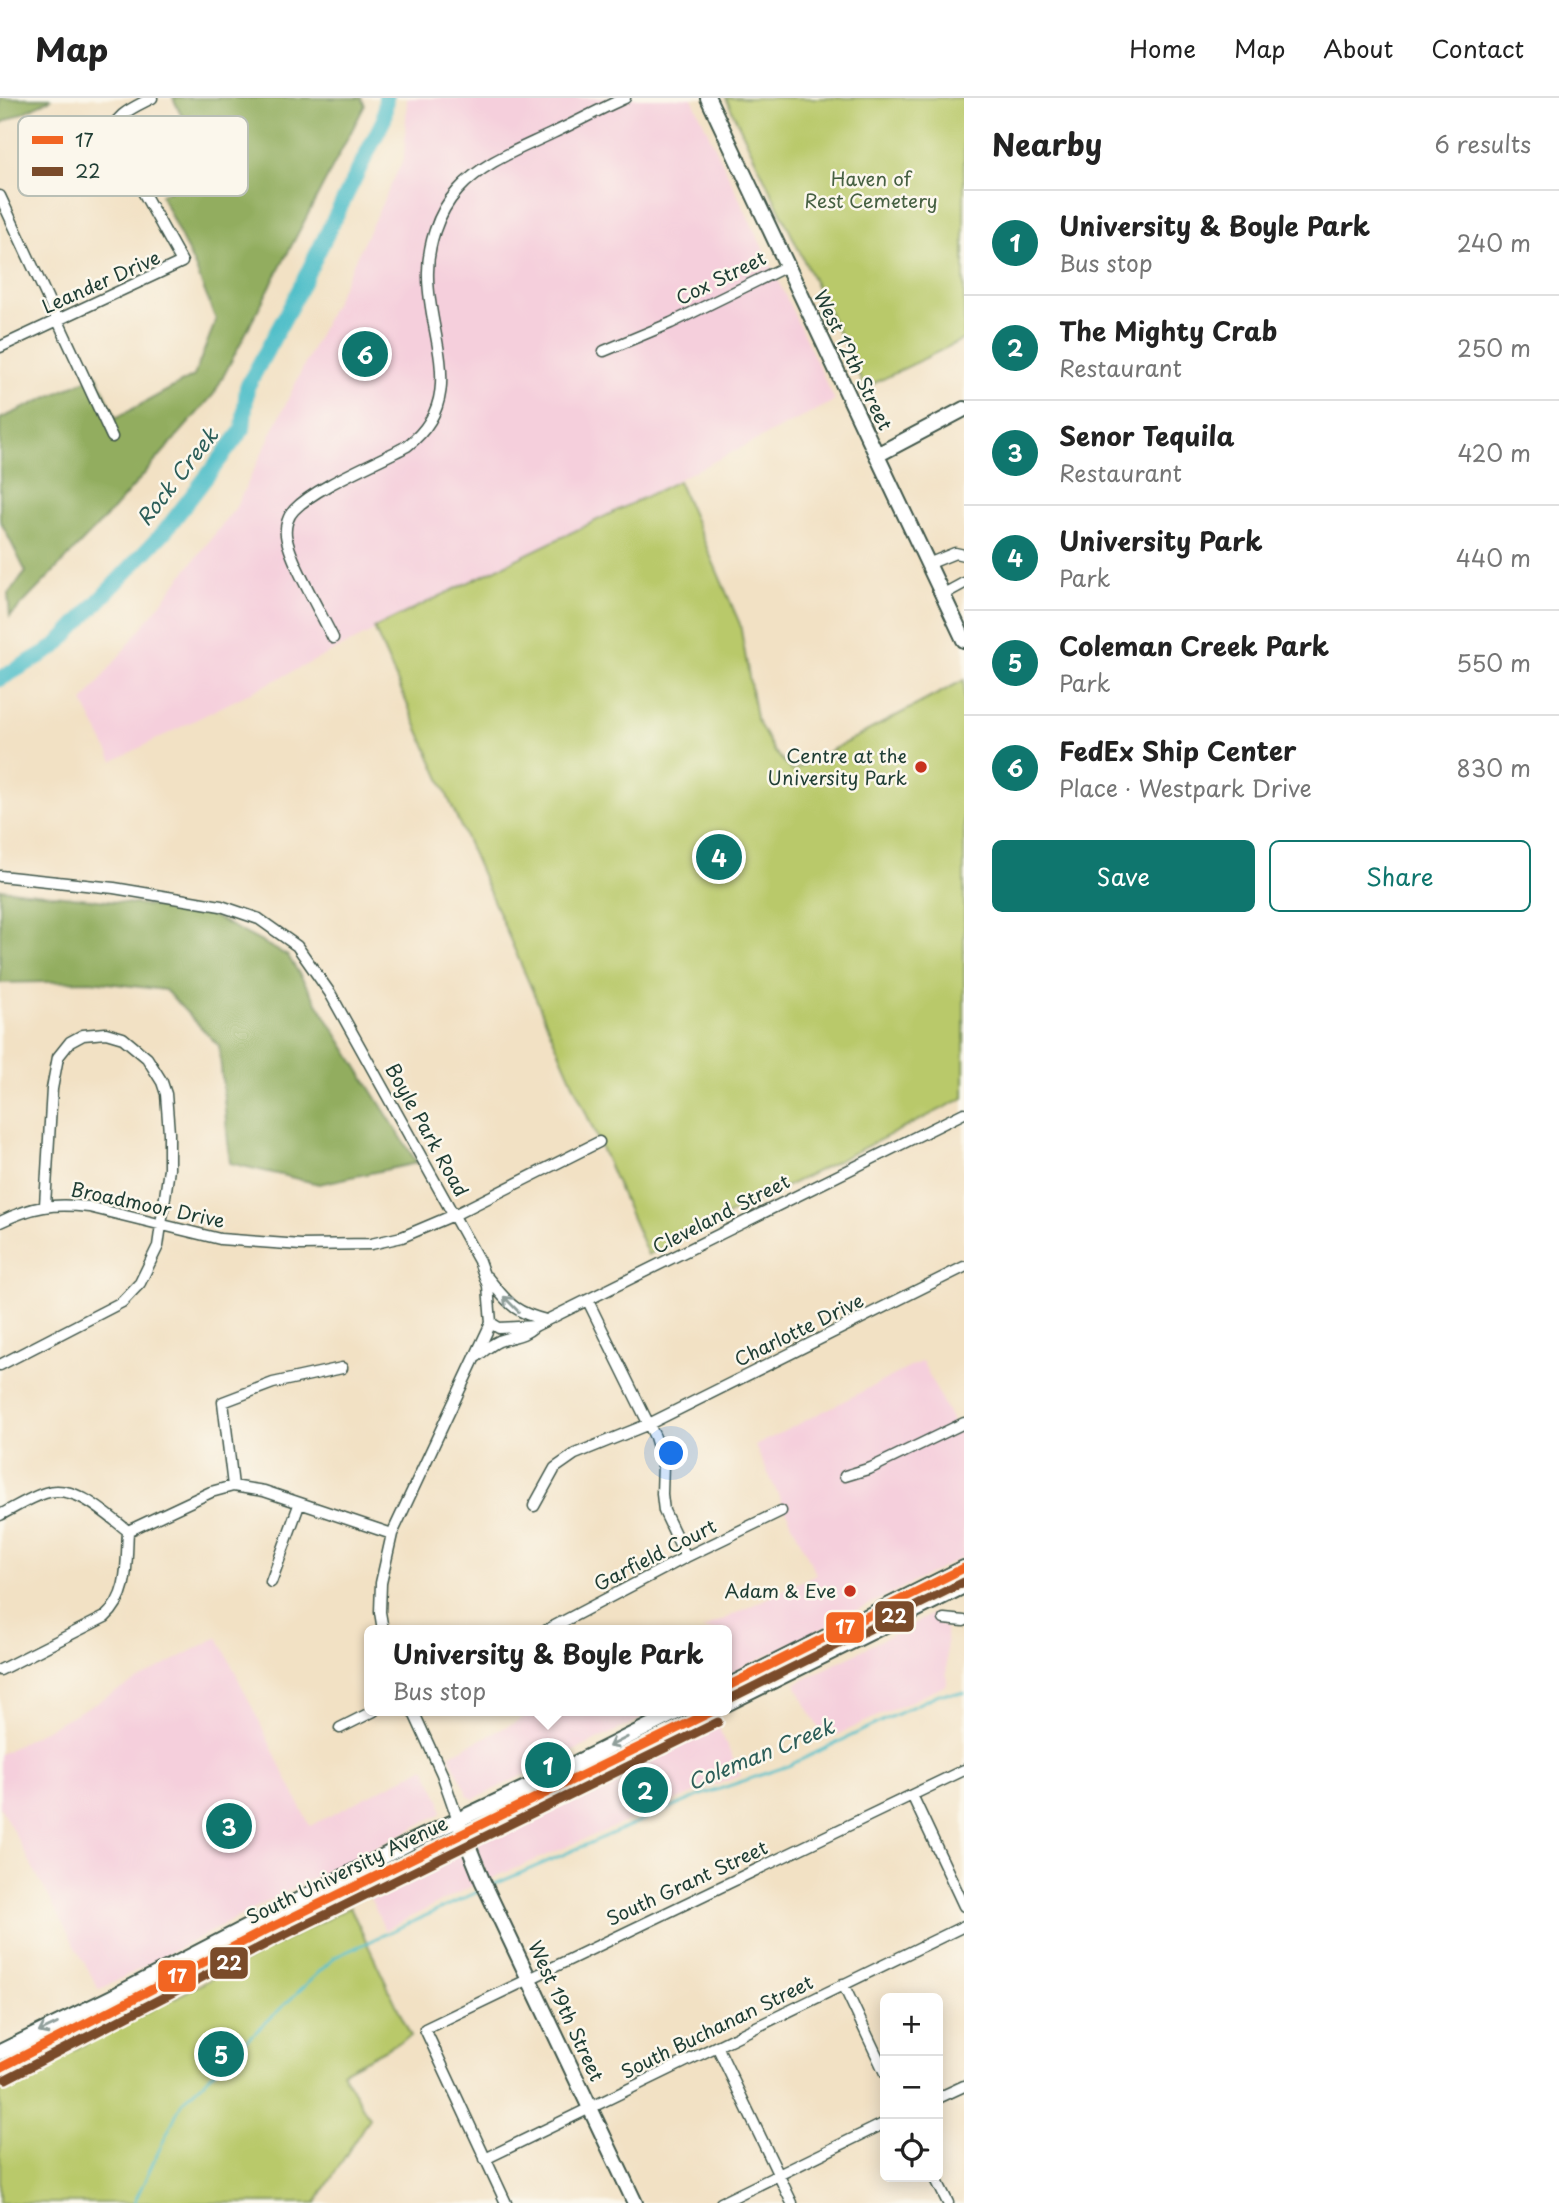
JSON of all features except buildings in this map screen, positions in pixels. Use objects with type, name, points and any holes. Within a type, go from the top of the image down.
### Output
[{"type":"main road","name":"West 12th Street","points":[[708,98],[964,640]]},
{"type":"main road","points":[[877,455],[964,409]]},
{"type":"main road","points":[[732,1684],[964,1568]]},
{"type":"main road","points":[[732,1701],[964,1586]]},
{"type":"main road","name":"South University Avenue","points":[[0,2068],[461,1827],[536,1783],[669,1716]]},
{"type":"main road","name":"South University Avenue","points":[[0,2052],[112,1997],[398,1848],[461,1827],[702,1716]]},
{"type":"main road","name":"West 19th Street","points":[[461,1827],[482,1880],[635,2203]]},
{"type":"street","name":"Leander Drive","points":[[121,116],[152,98]]},
{"type":"street","points":[[333,638],[291,551],[286,536],[289,517],[313,495],[407,446],[419,435],[433,414],[440,394],[442,371],[429,294],[428,267],[436,224],[445,207],[461,186],[485,167],[625,98]]},
{"type":"street","points":[[0,196],[113,437]]},
{"type":"street","name":"Leander Drive","points":[[0,347],[182,262],[145,196]]},
{"type":"street","name":"Cox Street","points":[[604,351],[671,323],[787,266]]},
{"type":"street","points":[[928,564],[955,554],[964,555]]},
{"type":"street","points":[[942,594],[964,583]]},
{"type":"street","name":"Boyle Park Road","points":[[0,876],[114,888],[221,906],[260,919],[297,946],[330,992],[485,1273],[491,1323]]},
{"type":"street","points":[[0,1366],[122,1302],[134,1291],[147,1272],[158,1246],[169,1169],[169,1115],[166,1094],[162,1082],[141,1052],[123,1038],[106,1033],[93,1033],[77,1038],[66,1046],[56,1060],[45,1205]]},
{"type":"street","name":"Cleveland Street","points":[[491,1323],[499,1328],[535,1326],[964,1113]]},
{"type":"street","name":"Broadmoor Drive","points":[[0,1222],[45,1205],[89,1207],[220,1239],[371,1244],[402,1237],[454,1214],[599,1142]]},
{"type":"street","name":"Charlotte Drive","points":[[534,1506],[548,1480],[563,1462],[575,1454],[649,1424],[964,1267]]},
{"type":"street","points":[[485,1273],[512,1307],[524,1315],[546,1320]]},
{"type":"street","points":[[588,1301],[649,1424],[663,1463],[664,1511],[686,1557]]},
{"type":"street","points":[[382,1625],[381,1583],[392,1534],[491,1323]]},
{"type":"street","points":[[473,1360],[490,1346],[504,1339],[524,1335],[535,1326]]},
{"type":"street","points":[[233,1486],[223,1402],[273,1382],[342,1368]]},
{"type":"street","points":[[845,1476],[871,1468],[964,1423]]},
{"type":"street","points":[[128,1531],[211,1492],[233,1486],[264,1491],[392,1534]]},
{"type":"street","points":[[0,1515],[48,1492],[66,1492],[80,1497],[128,1531]]},
{"type":"street","points":[[271,1582],[299,1504]]},
{"type":"street","name":"Garfield Court","points":[[557,1625],[781,1511]]},
{"type":"street","points":[[0,1670],[112,1610],[123,1590],[128,1531]]},
{"type":"street","points":[[944,1619],[960,1616]]},
{"type":"street","points":[[340,1728],[364,1716]]},
{"type":"street","points":[[415,1716],[442,1774],[461,1827]]},
{"type":"street","name":"South Grant Street","points":[[485,2159],[425,2029],[964,1770]]},
{"type":"street","points":[[912,1795],[964,1906]]},
{"type":"street","name":"South Buchanan Street","points":[[485,2159],[964,1926]]},
{"type":"street","points":[[843,1984],[880,2062]]},
{"type":"street","points":[[717,2046],[792,2203]]},
{"type":"street","points":[[943,2096],[964,2086]]},
{"type":"street","points":[[721,2203],[880,2125]]},
{"type":"street","points":[[485,2159],[506,2203]]},
{"type":"street","points":[[937,2182],[947,2203]]},
{"type":"shaded area","points":[[407,98],[692,98],[835,401],[113,761],[83,702],[236,507],[404,158]]},
{"type":"shaded area","points":[[922,1361],[955,1427],[964,1423],[964,1557],[732,1673],[732,1625],[712,1625],[816,1574],[755,1446]]},
{"type":"shaded area","points":[[934,1613],[938,1622],[946,1628],[947,1685],[825,1740],[795,1684]]},
{"type":"shaded area","points":[[218,1637],[310,1826],[425,1767],[441,1802],[442,1813],[99,1990],[0,1807],[0,1754]]},
{"type":"shaded area","points":[[528,1716],[648,1716],[474,1799],[468,1796],[449,1755]]},
{"type":"shaded area","points":[[716,1722],[741,1776],[488,1880],[476,1847],[479,1839]]},
{"type":"shaded area","points":[[458,1847],[476,1884],[385,1930],[366,1889]]},
{"type":"green space","points":[[0,98],[50,98],[51,99],[0,124]]},
{"type":"green space","points":[[173,98],[361,98],[365,105],[214,394],[111,512],[10,617],[8,594],[26,572],[0,520],[0,419],[97,375],[116,418],[194,376],[216,320],[195,267],[161,196],[248,196],[248,116],[182,116]]},
{"type":"green space","name":"Haven of Rest Cemetery","points":[[726,98],[964,98],[964,339],[865,388]]},
{"type":"green space","points":[[678,481],[740,624],[756,718],[774,751],[792,771],[964,680],[964,1098],[648,1255],[374,628]]},
{"type":"green space","points":[[0,889],[205,912],[288,956],[417,1163],[319,1184],[230,1163],[219,1046],[165,990],[91,981],[0,983]]},
{"type":"green space","points":[[350,1907],[411,2036],[342,2072],[369,2118],[316,2203],[0,2203],[0,2088]]},
{"type":"waterway","name":"Rock Creek","points":[[0,679],[55,647],[165,531],[243,429],[247,387],[293,302],[384,119],[386,98]]},
{"type":"waterway","name":"Coleman Creek","points":[[493,1885],[699,1796],[788,1766],[939,1694],[964,1693]]},
{"type":"waterway","name":"Coleman Creek","points":[[134,2203],[182,2102],[335,1957],[480,1891]]},
{"type":"transit line","name":"17","points":[[732,1684],[964,1568]]},
{"type":"transit line","name":"22","points":[[732,1698],[964,1582]]},
{"type":"transit line","name":"17","points":[[0,2068],[264,1931],[703,1716]]},
{"type":"transit line","name":"22","points":[[6,2079],[270,1942],[718,1722]]},
{"type":"place","name":"FedEx Ship Center","points":[[365,354]]},
{"type":"place","name":"Centre at the University Park","points":[[921,767]]},
{"type":"place","name":"University Park","points":[[719,857]]},
{"type":"place","name":"Adam & Eve","points":[[850,1591]]},
{"type":"place","name":"University & Boyle Park","points":[[548,1765]]},
{"type":"place","name":"The Mighty Crab","points":[[645,1790]]},
{"type":"place","name":"Senor Tequila","points":[[229,1826]]},
{"type":"place","name":"Coleman Creek Park","points":[[221,2054]]}]
